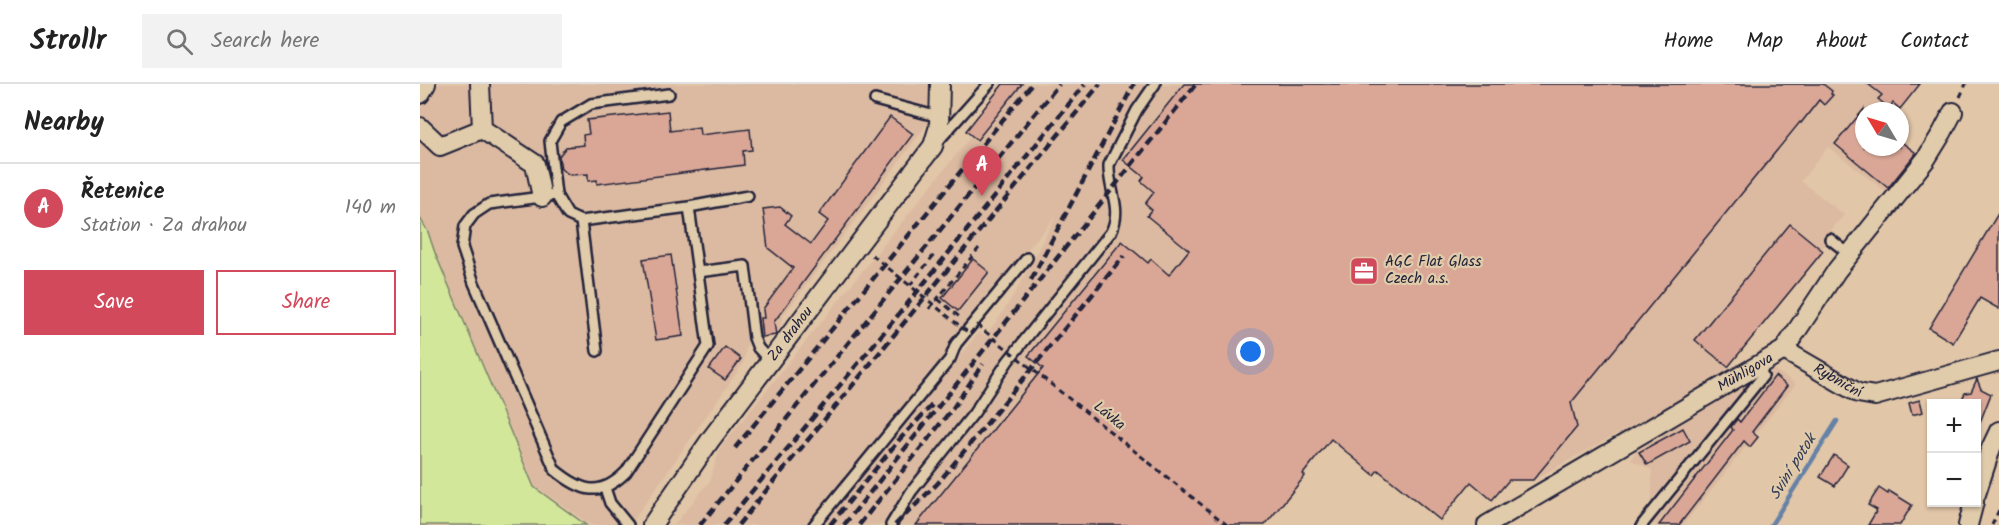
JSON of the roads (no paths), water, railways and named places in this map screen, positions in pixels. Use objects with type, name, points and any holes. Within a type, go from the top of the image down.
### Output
[{"type":"street","points":[[420,94],[426,84]]},
{"type":"street","points":[[480,84],[482,129]]},
{"type":"street","points":[[933,146],[939,126],[940,84]]},
{"type":"street","name":"Mühligova","points":[[1487,525],[1784,350],[1837,270],[1926,159],[1953,112]]},
{"type":"street","points":[[420,128],[440,147],[482,129]]},
{"type":"street","points":[[482,129],[535,164],[549,196]]},
{"type":"street","name":"Za drahou","points":[[652,525],[711,439],[933,146]]},
{"type":"street","name":"Rybniční","points":[[1784,350],[1865,396],[1875,396],[1999,361]]},
{"type":"street","points":[[1981,481],[1999,431]]},
{"type":"street","points":[[1968,525],[1973,507]]},
{"type":"lane","points":[[933,146],[989,84]]},
{"type":"lane","points":[[891,525],[911,492],[974,413],[1008,362],[1111,232],[1117,216],[1109,165],[1137,110],[1155,84]]},
{"type":"lane","points":[[669,94],[591,104],[561,122],[550,141],[549,196],[568,215],[581,221],[689,207],[748,196]]},
{"type":"lane","points":[[875,100],[939,117]]},
{"type":"lane","points":[[549,196],[489,204],[474,214],[465,226],[462,247],[474,283],[555,470],[573,485],[591,489],[605,488],[616,482],[626,472],[708,346],[689,207]]},
{"type":"lane","points":[[581,221],[597,351]]},
{"type":"lane","points":[[1830,239],[1850,254]]},
{"type":"lane","points":[[814,525],[950,359],[956,344],[974,326],[1026,258]]},
{"type":"lane","points":[[698,272],[745,266],[754,338],[758,348],[770,361]]},
{"type":"lane","points":[[1642,525],[1763,376],[1759,366]]},
{"type":"lane","points":[[605,488],[610,503],[628,525]]},
{"type":"waterway","name":"Sviní potok","points":[[1771,525],[1837,421]]},
{"type":"railway","points":[[735,448],[1032,84]]},
{"type":"railway","points":[[700,525],[1059,84]]},
{"type":"railway","points":[[724,525],[904,308],[1085,84]]},
{"type":"railway","points":[[738,525],[1100,84]]},
{"type":"railway","points":[[1031,280],[1134,84]]},
{"type":"railway","points":[[844,525],[1196,84]]},
{"type":"railway","points":[[895,525],[938,483],[1124,256]]},
{"type":"railway","points":[[859,525],[953,408],[983,364]]},
{"type":"railway","points":[[830,525],[899,440],[933,404]]},
{"type":"place","name":"Řetenice","points":[[982,196]]},
{"type":"place","name":"AGC Flat Glass Czech a.s.","points":[[1364,271]]}]
